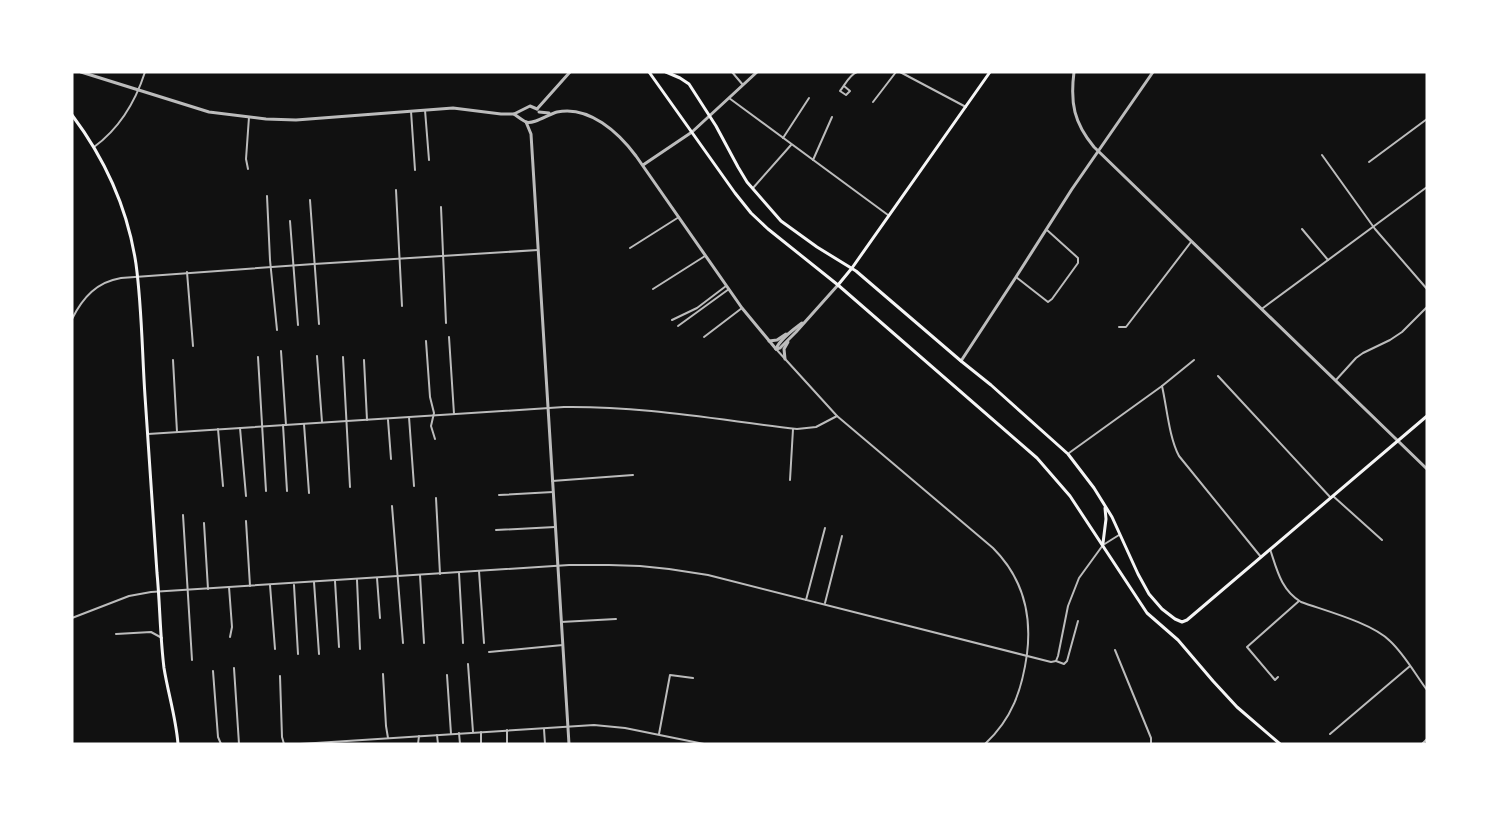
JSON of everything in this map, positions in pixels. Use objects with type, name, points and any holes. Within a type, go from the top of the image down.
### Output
[{"type":"main road","points":[[649,72],[751,213],[838,285],[1037,458],[1060,483],[1147,613],[1178,640],[1226,696],[1280,744]]},
{"type":"main road","points":[[666,72],[685,80],[738,167],[784,224],[852,268],[991,385],[1068,454],[1104,503],[1149,594],[1167,613],[1182,622],[1427,416]]},
{"type":"main road","points":[[838,285],[990,72]]},
{"type":"main road","points":[[72,115],[94,147],[110,179],[132,242],[137,276],[162,638],[178,744]]},
{"type":"main road","points":[[1102,545],[1106,516],[1104,503]]},
{"type":"main road","points":[[1093,530],[1103,534]]},
{"type":"street","points":[[81,72],[209,112],[274,120],[453,108],[514,114],[530,106],[538,111],[551,114]]},
{"type":"street","points":[[94,147],[107,137],[123,119],[145,72]]},
{"type":"street","points":[[569,744],[531,134],[535,121],[539,117],[538,111],[570,72]]},
{"type":"street","points":[[732,72],[743,85]]},
{"type":"street","points":[[643,165],[692,132],[757,72]]},
{"type":"street","points":[[844,86],[857,72]]},
{"type":"street","points":[[873,102],[898,72],[966,107]]},
{"type":"street","points":[[1074,72],[1072,91],[1075,114],[1083,132],[1098,151],[1427,469]]},
{"type":"street","points":[[961,361],[1098,151],[1153,72]]},
{"type":"street","points":[[729,98],[889,216]]},
{"type":"street","points":[[783,138],[809,98]]},
{"type":"street","points":[[425,110],[429,160]]},
{"type":"street","points":[[523,110],[522,115],[531,134]]},
{"type":"street","points":[[411,111],[415,170]]},
{"type":"street","points":[[514,114],[525,121],[535,121],[551,114],[573,111],[594,118],[622,140],[643,165],[742,308],[785,359],[837,416],[993,548],[1003,559],[1019,585],[1026,607],[1029,631],[1022,681],[1015,702],[1000,727],[985,744]]},
{"type":"street","points":[[248,169],[246,159],[249,117]]},
{"type":"street","points":[[813,160],[832,117]]},
{"type":"street","points":[[1369,162],[1427,119]]},
{"type":"street","points":[[753,188],[792,144]]},
{"type":"street","points":[[1322,155],[1374,227],[1427,290]]},
{"type":"street","points":[[1263,308],[1427,187]]},
{"type":"street","points":[[396,190],[402,306]]},
{"type":"street","points":[[267,196],[277,330]]},
{"type":"street","points":[[310,200],[318,324]]},
{"type":"street","points":[[441,207],[446,323]]},
{"type":"street","points":[[630,248],[679,217]]},
{"type":"street","points":[[290,221],[298,325]]},
{"type":"street","points":[[1302,229],[1328,260]]},
{"type":"street","points":[[1016,277],[1048,303],[1078,262],[1078,258],[1047,230]]},
{"type":"street","points":[[1119,327],[1126,327],[1192,240]]},
{"type":"street","points":[[72,319],[84,298],[96,288],[115,279],[187,272],[538,250]]},
{"type":"street","points":[[653,289],[705,256]]},
{"type":"street","points":[[187,272],[193,346]]},
{"type":"street","points":[[776,349],[780,349],[838,285]]},
{"type":"street","points":[[672,320],[697,308],[728,287]]},
{"type":"street","points":[[678,326],[728,287]]},
{"type":"street","points":[[1336,380],[1356,358],[1402,332],[1427,307]]},
{"type":"street","points":[[704,337],[742,308]]},
{"type":"street","points":[[776,349],[777,345],[804,322]]},
{"type":"street","points":[[769,341],[792,331]]},
{"type":"street","points":[[449,337],[454,414]]},
{"type":"street","points":[[785,359],[784,349],[790,338]]},
{"type":"street","points":[[426,340],[430,397],[434,411],[432,426],[435,439]]},
{"type":"street","points":[[281,351],[287,491]]},
{"type":"street","points":[[317,356],[322,423]]},
{"type":"street","points":[[258,357],[266,491]]},
{"type":"street","points":[[343,357],[350,488]]},
{"type":"street","points":[[173,360],[177,432]]},
{"type":"street","points":[[364,360],[367,420]]},
{"type":"street","points":[[1068,454],[1194,360]]},
{"type":"street","points":[[1218,376],[1332,497],[1382,540]]},
{"type":"street","points":[[1162,386],[1179,456],[1261,556]]},
{"type":"street","points":[[148,434],[548,408],[638,409],[793,429],[811,428],[837,416]]},
{"type":"street","points":[[409,417],[414,486]]},
{"type":"street","points":[[388,418],[391,459]]},
{"type":"street","points":[[303,424],[309,493]]},
{"type":"street","points":[[240,428],[246,495]]},
{"type":"street","points":[[218,429],[223,486]]},
{"type":"street","points":[[790,480],[793,429]]},
{"type":"street","points":[[552,481],[633,475]]},
{"type":"street","points":[[499,495],[553,492]]},
{"type":"street","points":[[436,498],[440,574]]},
{"type":"street","points":[[392,506],[403,643]]},
{"type":"street","points":[[183,514],[192,660]]},
{"type":"street","points":[[246,521],[250,586]]},
{"type":"street","points":[[204,523],[208,589]]},
{"type":"street","points":[[496,530],[555,527]]},
{"type":"street","points":[[806,600],[825,528]]},
{"type":"street","points":[[1056,661],[1073,591],[1083,571],[1102,545],[1119,535]]},
{"type":"street","points":[[824,604],[843,536]]},
{"type":"street","points":[[1270,549],[1289,593],[1299,601],[1378,631],[1393,644],[1427,690]]},
{"type":"street","points":[[72,618],[129,596],[159,591],[557,566],[609,565],[669,569],[727,579],[1047,662],[1056,661],[1064,664],[1067,661],[1078,621]]},
{"type":"street","points":[[479,571],[484,643]]},
{"type":"street","points":[[459,573],[463,643]]},
{"type":"street","points":[[420,575],[424,643]]},
{"type":"street","points":[[377,578],[380,618]]},
{"type":"street","points":[[357,579],[360,649]]},
{"type":"street","points":[[335,581],[339,648]]},
{"type":"street","points":[[314,582],[319,654]]},
{"type":"street","points":[[294,583],[298,654]]},
{"type":"street","points":[[270,585],[275,649]]},
{"type":"street","points":[[229,587],[232,627],[230,637]]},
{"type":"street","points":[[1278,677],[1275,680],[1247,647],[1299,601]]},
{"type":"street","points":[[561,622],[616,619]]},
{"type":"street","points":[[116,634],[151,632],[162,638]]},
{"type":"street","points":[[489,652],[563,645]]},
{"type":"street","points":[[1115,650],[1151,738],[1151,744]]},
{"type":"street","points":[[468,664],[473,732]]},
{"type":"street","points":[[1330,734],[1410,666]]},
{"type":"street","points":[[234,668],[239,744]]},
{"type":"street","points":[[213,671],[218,737],[221,744]]},
{"type":"street","points":[[383,674],[388,738]]},
{"type":"street","points":[[447,675],[451,734]]},
{"type":"street","points":[[659,735],[670,675],[693,678]]},
{"type":"street","points":[[280,676],[284,744]]},
{"type":"street","points":[[300,744],[603,725],[704,744]]},
{"type":"street","points":[[544,728],[545,744]]},
{"type":"street","points":[[507,730],[507,744]]},
{"type":"street","points":[[481,732],[481,744]]},
{"type":"street","points":[[459,733],[460,744]]},
{"type":"street","points":[[437,735],[438,744]]},
{"type":"street","points":[[418,744],[419,736]]},
{"type":"street","points":[[395,737],[395,743]]},
{"type":"street","points":[[1422,744],[1427,739]]}]
